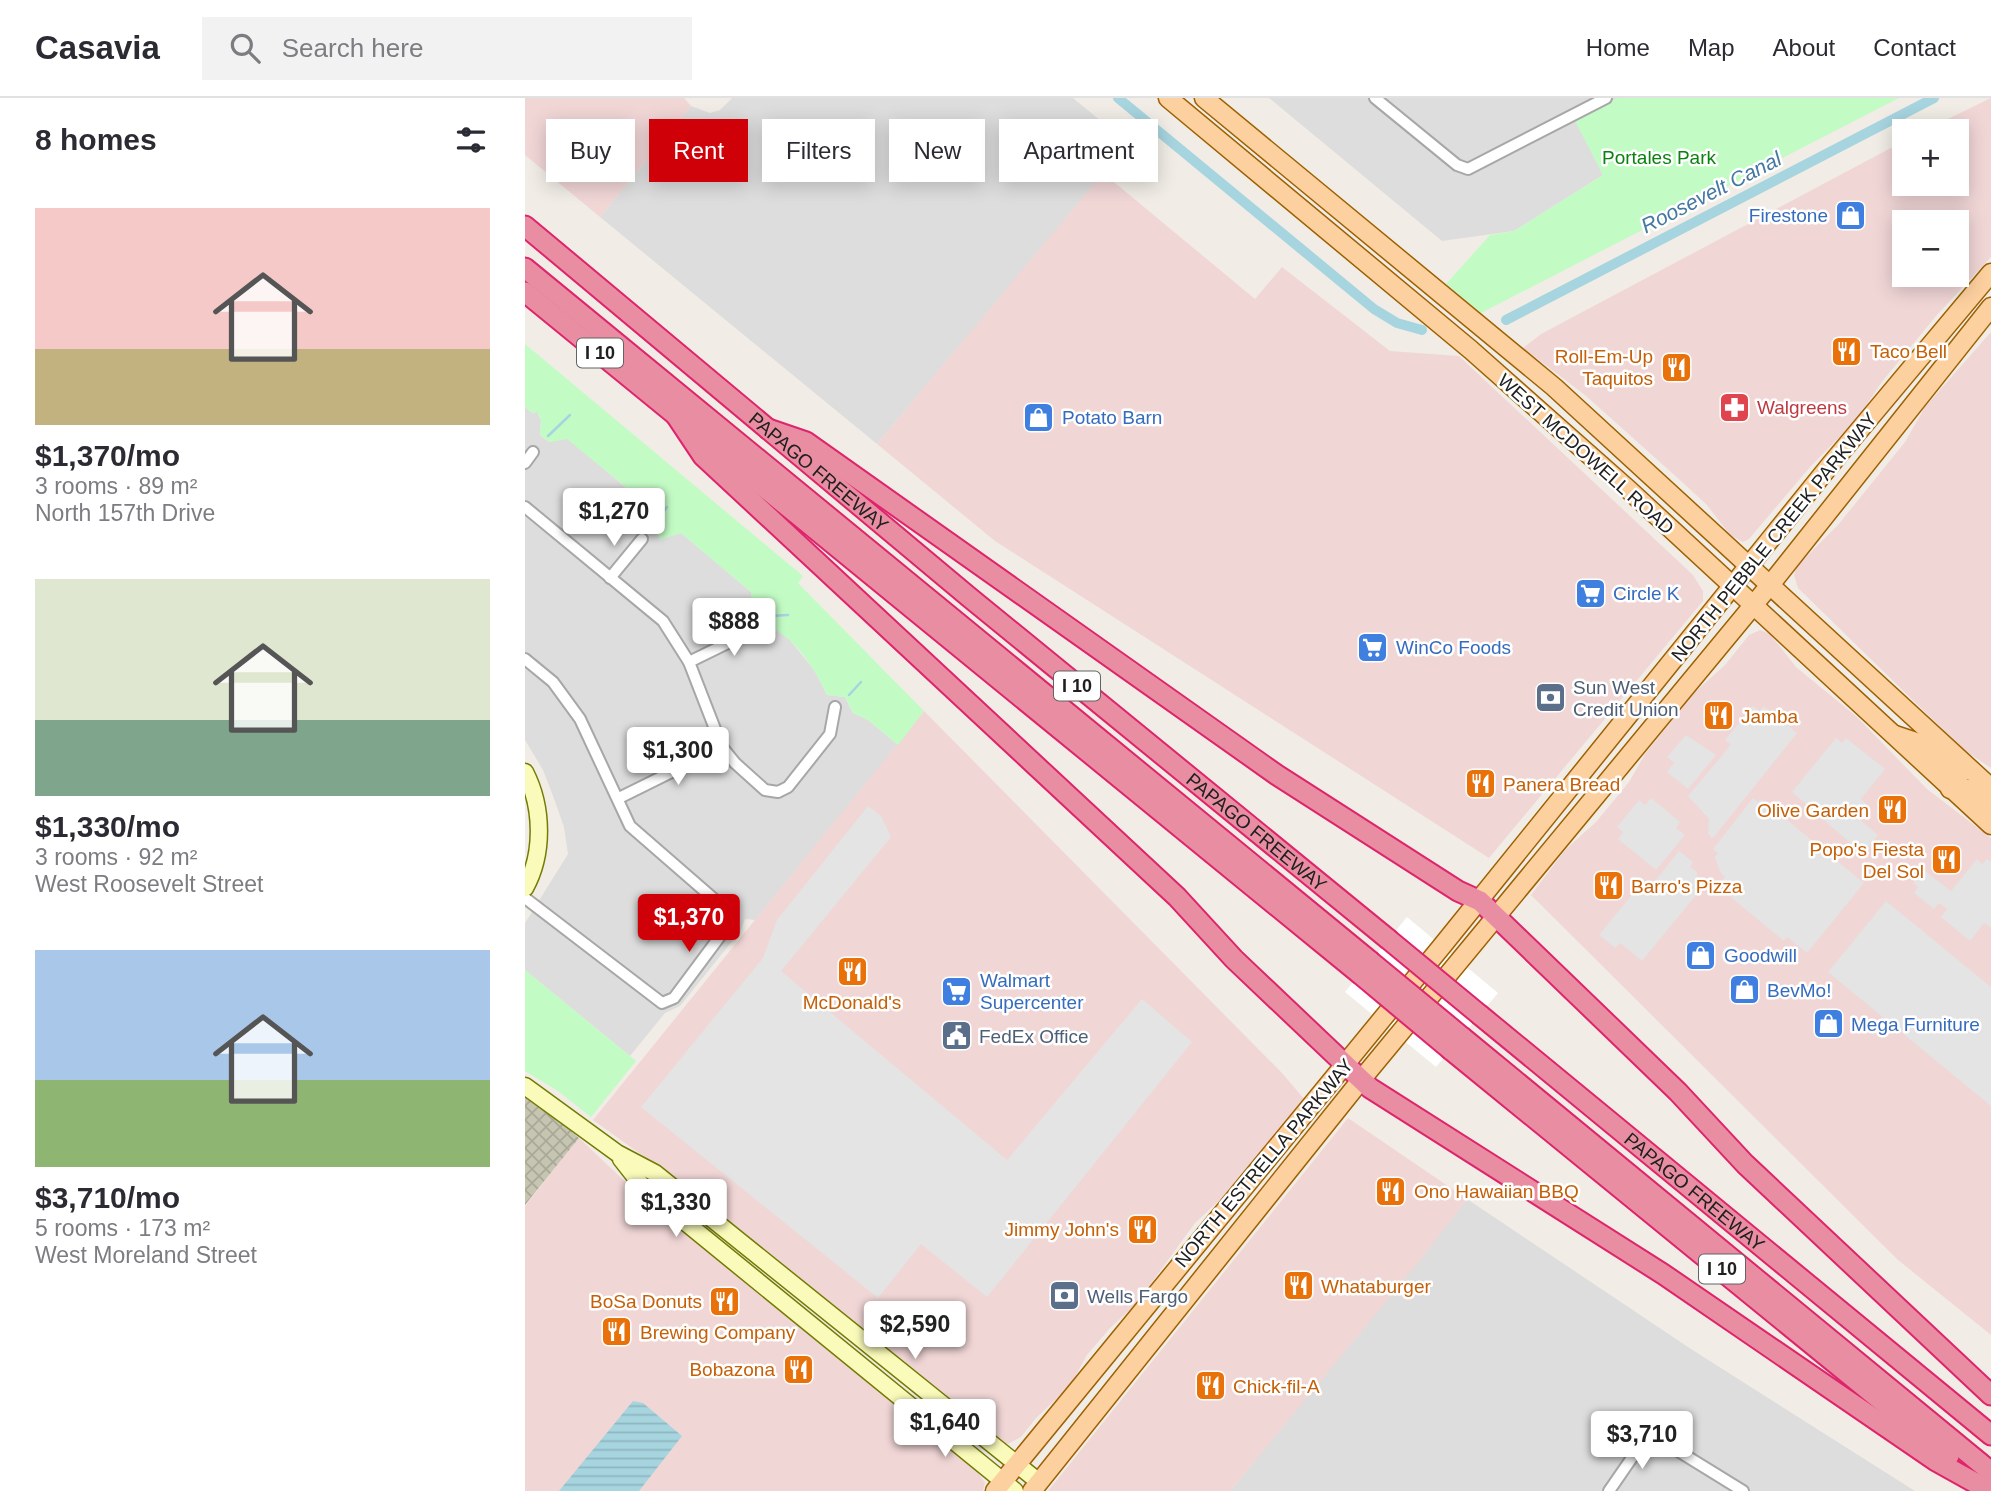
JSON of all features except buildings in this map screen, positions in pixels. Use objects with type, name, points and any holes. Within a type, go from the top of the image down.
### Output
[{"type":"highway","name":"PAPAGO FREEWAY","points":[[525,226],[989,614],[1991,1435]]},
{"type":"highway","points":[[525,268],[1365,968]]},
{"type":"highway","name":"I 10","points":[[525,292],[1365,968],[1991,1491]]},
{"type":"highway","points":[[674,414],[703,456],[1177,897],[1234,959],[1361,1080],[1663,1274],[1936,1461],[1991,1491]]},
{"type":"highway","points":[[768,429],[806,442],[1277,775],[1458,891],[1480,901],[1678,1092],[1745,1164],[1991,1395]]},
{"type":"highway","points":[[1456,1043],[1991,1472]]},
{"type":"main road","name":"WEST MCDOWELL ROAD","points":[[1168,98],[1310,214],[1537,408],[1888,733],[1991,824]]},
{"type":"main road","name":"WEST MCDOWELL ROAD","points":[[1204,98],[1554,387],[1991,788]]},
{"type":"main road","points":[[1310,214],[1320,211],[1330,214],[1389,262],[1407,264]]},
{"type":"main road","name":"NORTH PEBBLE CREEK PARKWAY","points":[[1480,901],[1749,566],[1991,272]]},
{"type":"main road","name":"NORTH PEBBLE CREEK PARKWAY","points":[[1498,916],[1770,585],[1991,307]]},
{"type":"main road","points":[[1537,408],[1554,387]]},
{"type":"main road","points":[[1627,761],[1624,748],[1643,722],[1635,707]]},
{"type":"main road","points":[[1888,733],[1919,743],[1953,770],[1971,770]]},
{"type":"main road","points":[[1950,789],[1956,786],[1969,789],[1991,807]]},
{"type":"main road","name":"NORTH ESTRELLA PARKWAY","points":[[1004,1488],[1017,1464],[1329,1081],[1346,1065],[1480,901]]},
{"type":"main road","name":"NORTH ESTRELLA PARKWAY","points":[[1040,1488],[1361,1080],[1498,916]]},
{"type":"main road","points":[[1163,1285],[1189,1297]]},
{"type":"street","points":[[1375,98],[1457,165],[1468,169],[1606,98]]},
{"type":"street","points":[[1576,98],[1583,110]]},
{"type":"street","points":[[525,463],[533,452]]},
{"type":"street","points":[[525,507],[663,621],[689,662],[722,747],[735,764],[765,790],[778,792],[788,787],[830,734],[835,707]]},
{"type":"street","points":[[610,578],[642,539]]},
{"type":"street","points":[[689,662],[740,637],[753,621]]},
{"type":"street","points":[[525,659],[553,682],[580,719],[630,826],[730,913],[732,920],[674,998],[662,1003],[525,898]]},
{"type":"street","points":[[619,798],[722,747]]},
{"type":"street","points":[[525,772],[539,819],[534,866],[525,888]]},
{"type":"street","points":[[525,1086],[617,1153],[655,1173],[1017,1464],[1040,1488]]},
{"type":"street","points":[[617,1153],[643,1186],[663,1204],[1004,1488]]},
{"type":"street","points":[[1609,1491],[1649,1433],[1742,1491]]},
{"type":"shaded area","points":[[525,98],[684,98],[691,106],[680,119],[649,119],[649,157],[635,174],[635,119],[546,119],[546,172],[525,155]]},
{"type":"shaded area","points":[[732,98],[1073,98],[1099,119],[999,119],[999,182],[1097,182],[877,444],[600,217],[629,182],[635,182],[635,174],[649,157],[649,182],[748,182],[748,119],[680,119],[691,106],[710,113],[720,110]]},
{"type":"shaded area","points":[[1269,98],[1618,98],[1576,121],[1603,175],[1514,231],[1442,241]]},
{"type":"shaded area","points":[[1991,98],[1991,257],[1969,281],[1969,210],[1892,210],[1892,287],[1963,287],[1881,383],[1857,419],[1810,467],[1749,539],[1743,542],[1730,535],[1707,505],[1681,481],[1585,395],[1523,348],[1541,334],[1892,147],[1892,196],[1969,196],[1969,119],[1948,119]]},
{"type":"shaded area","points":[[558,182],[629,182],[600,217]]},
{"type":"shaded area","points":[[1095,182],[1114,182],[1255,299],[1282,267],[1390,351],[1459,356],[1693,575],[1703,591],[1703,601],[1489,858],[995,541],[877,444]]},
{"type":"shaded area","points":[[1991,332],[1991,768],[1964,750],[1798,588],[1794,575],[1797,566],[1838,525],[1905,442],[1925,407]]},
{"type":"shaded area","points":[[525,407],[533,413],[537,411],[541,421],[540,435],[549,442],[567,438],[637,497],[642,520],[655,527],[660,537],[681,533],[751,592],[753,606],[766,616],[768,626],[785,634],[815,671],[827,695],[845,697],[853,713],[868,720],[898,745],[755,920],[745,919],[741,930],[680,1006],[665,1013],[630,1056],[525,970],[525,923],[568,854],[564,827],[553,796],[543,770],[525,740]]},
{"type":"shaded area","points":[[1760,630],[1770,634],[1796,667],[1857,717],[1927,789],[1991,838],[1991,1335],[1898,1260],[1531,895],[1566,849],[1596,822],[1629,782],[1645,754],[1695,692],[1725,665],[1749,635]]},
{"type":"shaded area","points":[[1753,706],[1760,711],[1764,706],[1797,733],[1713,838],[1708,834],[1709,819],[1688,796],[1731,745],[1725,740]]},
{"type":"shaded area","points":[[924,711],[1282,1073],[1305,1100],[1228,1192],[1195,1223],[1136,1304],[1110,1328],[1087,1355],[1070,1386],[1036,1418],[1021,1437],[1008,1444],[1000,1444],[912,1376],[646,1158],[593,1120]]},
{"type":"shaded area","points":[[1686,735],[1716,755],[1688,789],[1667,772],[1674,763],[1667,757]]},
{"type":"shaded area","points":[[1836,738],[1842,743],[1846,738],[1885,769],[1861,799],[1868,805],[1858,818],[1878,835],[1863,854],[1792,792]]},
{"type":"shaded area","points":[[1651,798],[1680,822],[1676,828],[1685,835],[1656,870],[1618,839],[1623,832],[1617,827],[1639,800],[1645,805]]},
{"type":"shaded area","points":[[1753,798],[1758,802],[1761,799],[1864,883],[1807,953],[1787,937],[1784,941],[1733,899],[1720,883],[1725,877],[1720,872],[1715,857],[1718,853],[1713,849]]},
{"type":"shaded area","points":[[868,806],[881,816],[891,837],[781,971],[1007,1160],[1142,999],[1192,1042],[987,1297],[921,1244],[878,1298],[641,1107],[763,958],[777,920]]},
{"type":"shaded area","points":[[1679,851],[1693,862],[1690,867],[1697,872],[1697,894],[1642,961],[1620,943],[1615,948],[1599,935],[1643,881],[1651,886]]},
{"type":"shaded area","points":[[1977,859],[1982,864],[1987,859],[1991,862],[1991,927],[1984,923],[1970,941],[1941,917],[1947,909],[1939,903],[1934,909],[1914,893],[1918,887],[1914,883],[1924,870],[1951,891]]},
{"type":"shaded area","points":[[1886,901],[1991,987],[1991,1106],[1828,972]]},
{"type":"shaded area","points":[[525,1095],[538,1102],[579,1138],[525,1205]]},
{"type":"shaded area","points":[[1348,1118],[1467,1199],[1425,1254],[1230,1491],[1048,1491]]},
{"type":"shaded area","points":[[579,1138],[635,1191],[977,1471],[985,1483],[983,1491],[525,1491],[525,1206]]},
{"type":"shaded area","points":[[1467,1199],[1691,1349],[1915,1491],[1230,1491]]},
{"type":"green space","name":"Portales Park","points":[[1618,98],[1899,98],[1481,313],[1446,284],[1490,235],[1514,231],[1603,175],[1575,121]]},
{"type":"green space","points":[[525,344],[803,576],[798,583],[924,711],[898,745],[868,720],[853,713],[845,697],[827,695],[796,646],[768,626],[766,616],[753,606],[751,592],[681,533],[660,540],[655,527],[642,520],[637,496],[567,439],[549,442],[540,435],[541,421],[537,411],[533,414],[525,407]]},
{"type":"green space","points":[[525,970],[636,1061],[591,1117],[558,1091],[525,1071]]},
{"type":"water","points":[[633,1401],[643,1403],[682,1436],[639,1491],[559,1491]]},
{"type":"pier","points":[[1407,917],[1498,993],[1436,1067],[1345,992]]},
{"type":"waterway","name":"Roosevelt Canal","points":[[1118,98],[1374,309],[1397,323],[1422,330]]},
{"type":"waterway","name":"Roosevelt Canal","points":[[1506,320],[1934,98]]},
{"type":"waterway","points":[[548,436],[570,415]]},
{"type":"waterway","points":[[655,522],[667,507]]},
{"type":"waterway","points":[[770,616],[788,615]]},
{"type":"waterway","points":[[849,695],[861,682]]},
{"type":"place","name":"Firestone","points":[[1851,215]]},
{"type":"place","name":"Taco Bell","points":[[1847,351]]},
{"type":"place","name":"Roll-Em-Up Taquitos","points":[[1676,367]]},
{"type":"place","name":"Walgreens","points":[[1734,407]]},
{"type":"place","name":"Potato Barn","points":[[1039,417]]},
{"type":"place","name":"Circle K","points":[[1590,593]]},
{"type":"place","name":"WinCo Foods","points":[[1373,647]]},
{"type":"place","name":"Sun West Credit Union","points":[[1550,698]]},
{"type":"place","name":"Jamba","points":[[1718,716]]},
{"type":"place","name":"Panera Bread","points":[[1480,784]]},
{"type":"place","name":"Olive Garden","points":[[1892,810]]},
{"type":"place","name":"Popo's Fiesta Del Sol","points":[[1947,860]]},
{"type":"place","name":"Barro's Pizza","points":[[1608,886]]},
{"type":"place","name":"Goodwill","points":[[1701,955]]},
{"type":"place","name":"McDonald's","points":[[852,971]]},
{"type":"place","name":"BevMo!","points":[[1744,990]]},
{"type":"place","name":"Walmart Supercenter","points":[[957,991]]},
{"type":"place","name":"Mega Furniture","points":[[1828,1024]]},
{"type":"place","name":"FedEx Office","points":[[956,1036]]},
{"type":"place","name":"Ono Hawaiian BBQ","points":[[1391,1191]]},
{"type":"place","name":"Jimmy John's","points":[[1142,1229]]},
{"type":"place","name":"Whataburger","points":[[1298,1286]]},
{"type":"place","name":"Wells Fargo","points":[[1064,1296]]},
{"type":"place","name":"BoSa Donuts","points":[[725,1301]]},
{"type":"place","name":"Brewing Company","points":[[617,1332]]},
{"type":"place","name":"Bobazona","points":[[798,1369]]},
{"type":"place","name":"Chick-fil-A","points":[[1210,1386]]}]
